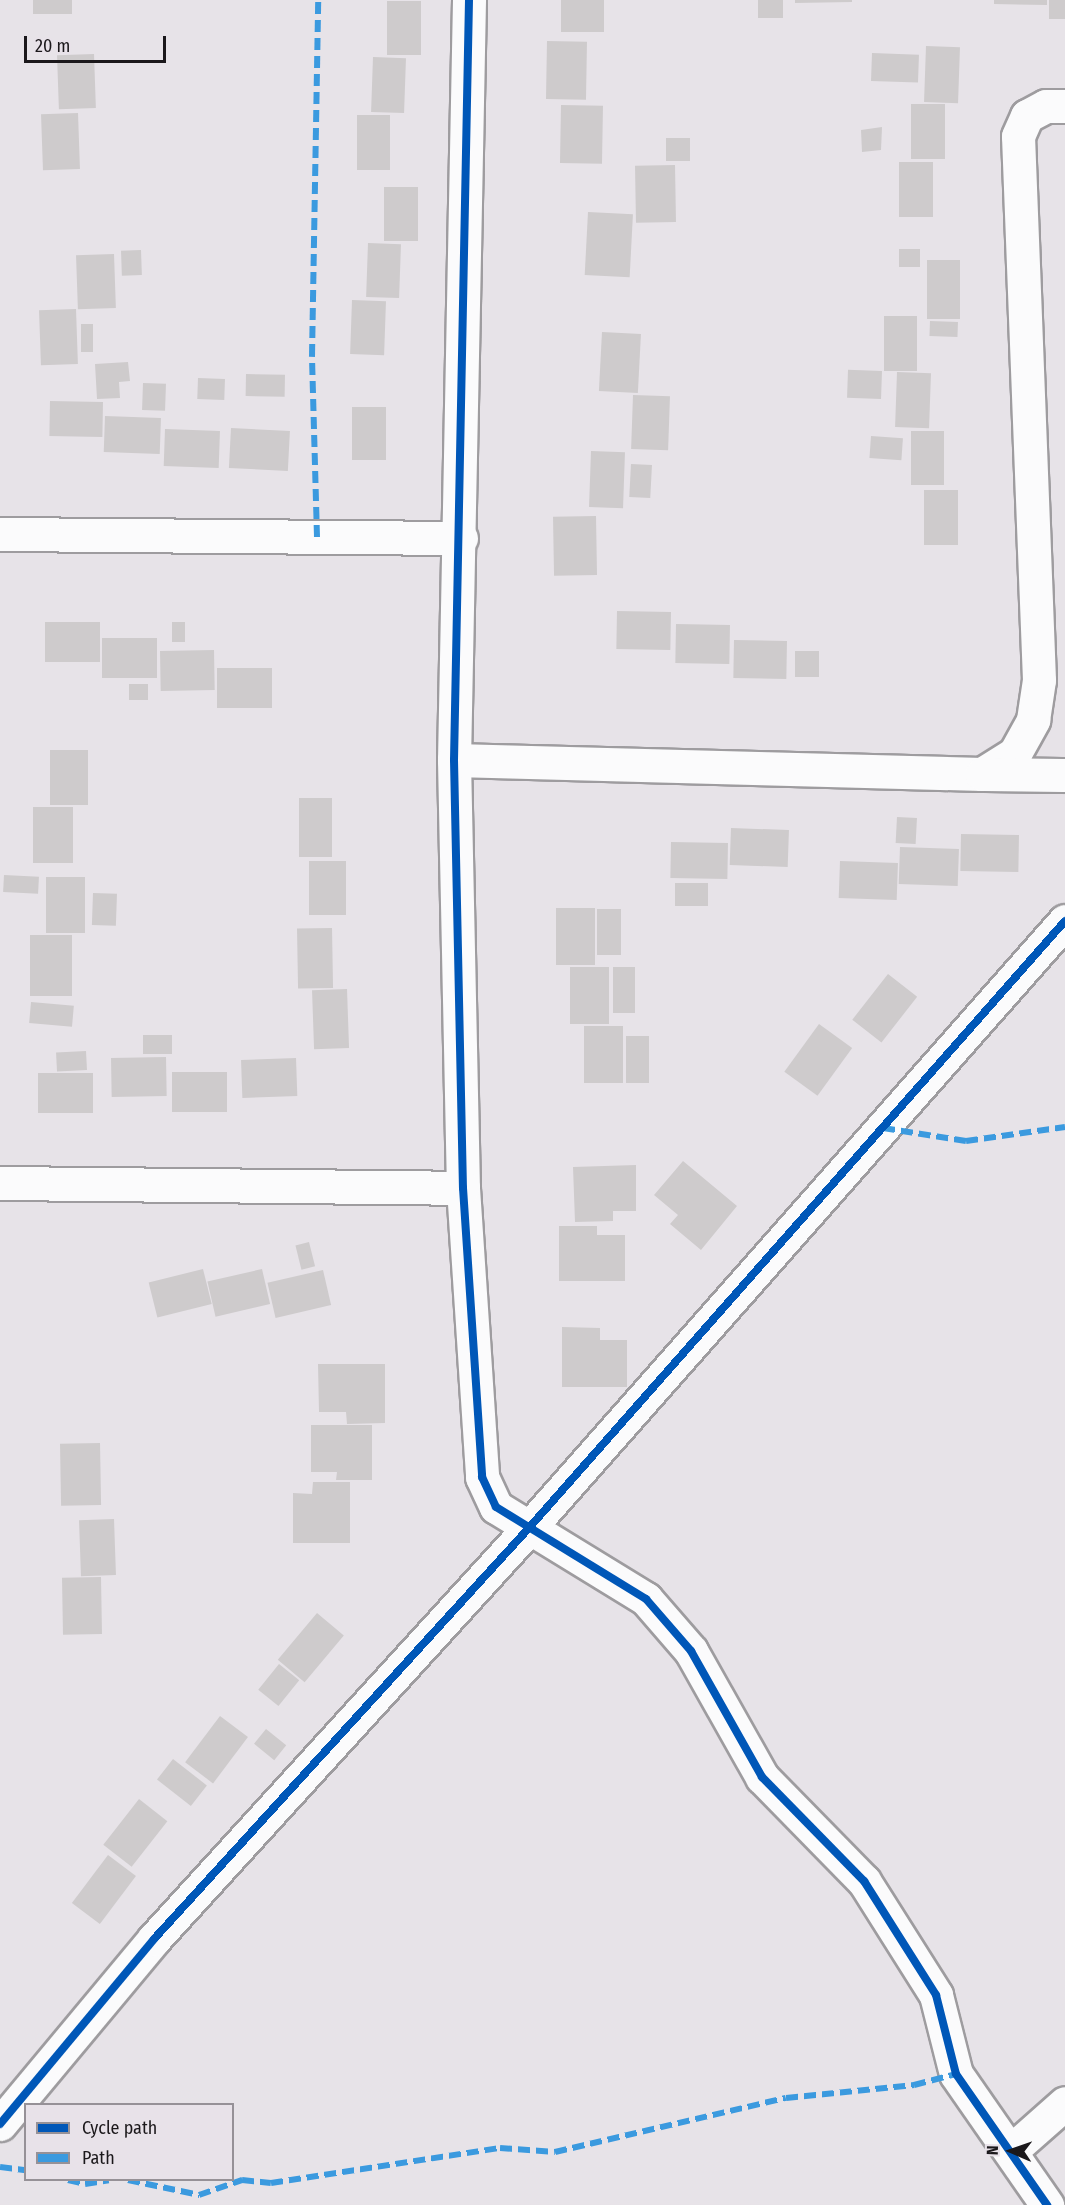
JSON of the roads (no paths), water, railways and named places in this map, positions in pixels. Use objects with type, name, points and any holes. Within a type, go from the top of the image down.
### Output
[{"type":"street","points":[[469,0],[454,760],[463,1188],[482,1477],[496,1507],[646,1599],[691,1651],[762,1777],[864,1881],[936,1995],[956,2074],[1013,2150],[1047,2205]]},
{"type":"street","points":[[982,774],[1015,753],[1033,720],[1039,680],[1017,136],[1027,116],[1046,106],[1065,106]]},
{"type":"street","points":[[0,534],[460,538]]},
{"type":"street","points":[[454,760],[1065,775]]},
{"type":"street","points":[[0,2124],[154,1939],[528,1528],[1065,921]]},
{"type":"street","points":[[0,1183],[463,1188]]},
{"type":"street","points":[[1013,2150],[1065,2103]]}]
